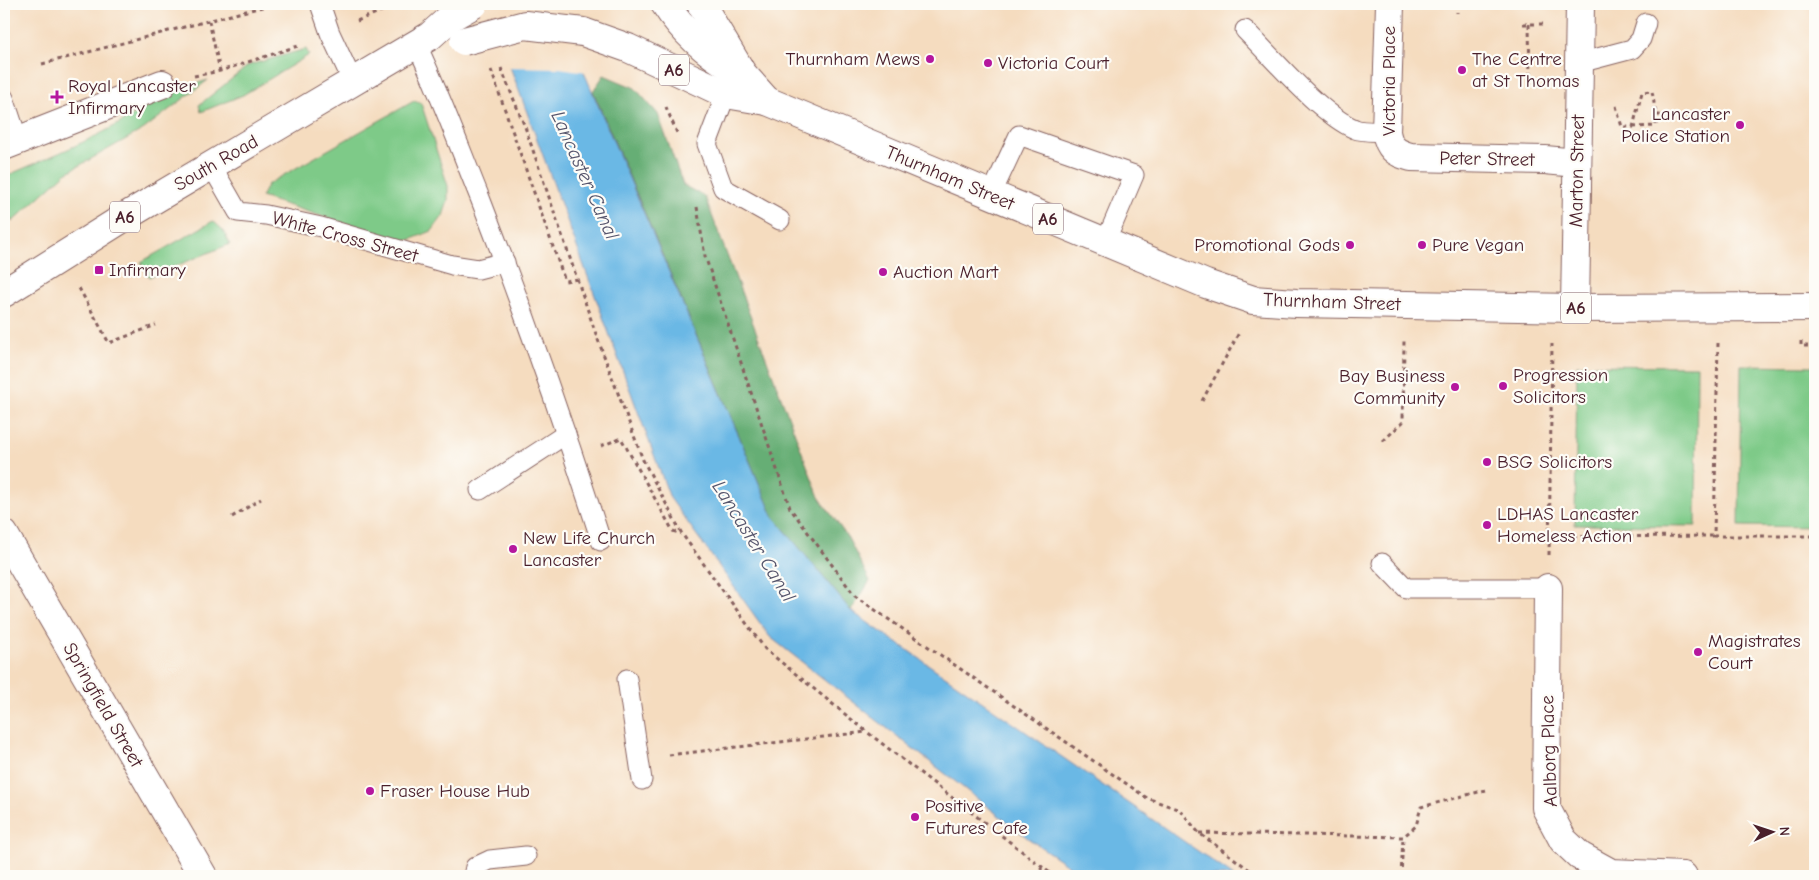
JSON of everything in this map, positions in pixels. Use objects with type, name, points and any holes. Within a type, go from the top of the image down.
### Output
[{"type":"main road","name":"South Road","points":[[4,293],[211,165],[423,39],[451,16],[474,4]]},
{"type":"main road","name":"Thurnham Street","points":[[665,4],[734,83]]},
{"type":"main road","name":"Thurnham Street","points":[[701,4],[734,83]]},
{"type":"main road","name":"Victoria Place","points":[[1390,4],[1392,143]]},
{"type":"main road","name":"Marton Street","points":[[1564,308],[1577,163],[1580,4]]},
{"type":"main road","name":"Thurnham Street","points":[[423,39],[464,42],[525,25],[583,32],[734,83],[767,101],[991,195],[1206,284],[1253,300],[1296,303],[1564,308],[1815,307]]},
{"type":"main road","points":[[11,143],[162,84]]},
{"type":"main road","name":"Peter Street","points":[[1392,143],[1411,157],[1545,160],[1577,163]]},
{"type":"main road","name":"Springfield Street","points":[[4,534],[203,876]]},
{"type":"main road","name":"Aalborg Place","points":[[1548,588],[1546,808],[1563,840],[1580,856],[1611,873],[1684,876]]},
{"type":"lane","points":[[320,4],[330,33],[352,80]]},
{"type":"lane","points":[[1579,73],[1632,49],[1641,39],[1646,24]]},
{"type":"lane","points":[[1245,30],[1321,106],[1342,122],[1357,130],[1392,143]]},
{"type":"lane","points":[[423,39],[435,84],[505,262],[566,434],[601,541]]},
{"type":"lane","points":[[734,83],[707,144],[723,188],[780,220]]},
{"type":"lane","points":[[4,98],[11,143]]},
{"type":"lane","points":[[991,195],[1019,136],[1134,175],[1105,242]]},
{"type":"lane","name":"White Cross Street","points":[[211,165],[238,212],[266,215],[321,227],[452,265],[478,269],[505,262]]},
{"type":"lane","points":[[480,490],[566,434]]},
{"type":"lane","points":[[1382,563],[1406,588],[1548,588]]},
{"type":"lane","points":[[627,679],[642,780]]},
{"type":"lane","points":[[473,876],[475,867],[490,860],[526,856]]},
{"type":"path","points":[[42,64],[273,4]]},
{"type":"path","points":[[162,84],[220,71],[288,50],[398,4]]},
{"type":"path","points":[[1457,4],[1457,13]]},
{"type":"path","points":[[209,21],[220,71]]},
{"type":"path","points":[[1523,24],[1542,24]]},
{"type":"path","points":[[1529,24],[1530,82],[1546,82]]},
{"type":"path","points":[[499,63],[525,127],[597,337],[642,460],[682,534],[764,649],[867,732],[1054,876]]},
{"type":"path","points":[[491,70],[565,281],[578,278]]},
{"type":"path","points":[[1579,73],[1611,88],[1622,128],[1656,126],[1652,91],[1642,92],[1633,127]]},
{"type":"path","points":[[1656,115],[1665,115]]},
{"type":"path","points":[[696,201],[704,256],[790,508],[855,596],[1147,798],[1180,810],[1199,833],[1258,876]]},
{"type":"path","points":[[4,234],[6,240]]},
{"type":"path","points":[[78,288],[109,344],[156,325]]},
{"type":"path","points":[[1383,441],[1403,422],[1405,305]]},
{"type":"path","points":[[1548,588],[1564,308]]},
{"type":"path","points":[[1714,536],[1719,308]]},
{"type":"path","points":[[1202,401],[1239,333]]},
{"type":"path","points":[[1801,346],[1815,346]]},
{"type":"path","points":[[616,440],[621,438],[674,531],[682,534]]},
{"type":"path","points":[[232,516],[261,500]]},
{"type":"path","points":[[1550,538],[1815,536]]},
{"type":"path","points":[[638,758],[867,732]]},
{"type":"path","points":[[1199,833],[1403,837],[1416,826],[1421,807],[1486,790]]},
{"type":"path","points":[[1401,876],[1403,837]]},
{"type":"path","points":[[1035,876],[1042,868]]},
{"type":"green space","points":[[306,49],[309,55],[243,95],[201,112],[199,105],[249,65]]},
{"type":"green space","points":[[604,75],[635,88],[658,114],[683,185],[705,197],[819,497],[848,538],[870,581],[851,611],[773,516],[593,91]]},
{"type":"green space","points":[[208,80],[144,129],[66,173],[12,222],[4,204],[4,177],[71,148],[114,126],[135,114],[174,85],[191,85]]},
{"type":"green space","points":[[414,101],[421,103],[448,186],[448,201],[443,216],[432,231],[404,242],[261,197],[268,184]]},
{"type":"green space","points":[[213,221],[223,230],[230,244],[149,277],[141,262]]},
{"type":"green space","points":[[1577,365],[1697,366],[1696,526],[1575,525]]},
{"type":"green space","points":[[1741,365],[1815,366],[1814,527],[1739,526]]},
{"type":"water","name":"Lancaster Canal","points":[[546,4],[584,72],[773,516],[851,611],[1234,876],[1084,876],[1029,839],[770,637],[670,498],[505,53]]},
{"type":"pier","points":[[475,4],[549,4],[587,72],[559,68],[508,67]]},
{"type":"place","name":"Thurnham Mews","points":[[930,59]]},
{"type":"place","name":"Victoria Court","points":[[988,63]]},
{"type":"place","name":"The Centre at St Thomas","points":[[1462,70]]},
{"type":"place","name":"Royal Lancaster Infirmary","points":[[57,97]]},
{"type":"place","name":"Lancaster Police Station","points":[[1740,125]]},
{"type":"place","name":"Promotional Gods","points":[[1350,245]]},
{"type":"place","name":"Pure Vegan","points":[[1422,245]]},
{"type":"place","name":"Infirmary","points":[[99,270]]},
{"type":"place","name":"Auction Mart","points":[[883,272]]},
{"type":"place","name":"Progression Solicitors","points":[[1503,386]]},
{"type":"place","name":"Bay Business Community","points":[[1455,387]]},
{"type":"place","name":"BSG Solicitors","points":[[1487,462]]},
{"type":"place","name":"LDHAS Lancaster Homeless Action","points":[[1487,525]]},
{"type":"place","name":"New Life Church Lancaster","points":[[513,549]]},
{"type":"place","name":"Magistrates Court","points":[[1698,652]]},
{"type":"place","name":"Fraser House Hub","points":[[370,791]]},
{"type":"place","name":"Positive Futures Cafe","points":[[915,817]]}]
